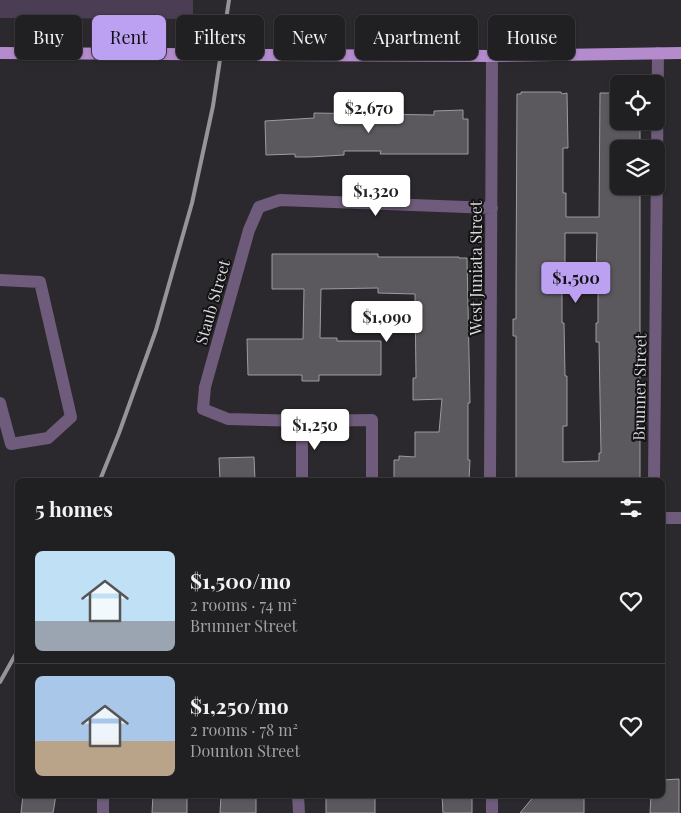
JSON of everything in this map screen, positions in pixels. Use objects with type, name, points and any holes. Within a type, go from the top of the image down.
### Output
[{"type":"main road","points":[[0,53],[488,56]]},
{"type":"main road","points":[[575,54],[681,53]]},
{"type":"street","name":"Brunner Street","points":[[654,478],[658,53]]},
{"type":"street","name":"West Juniata Street","points":[[490,478],[492,60]]},
{"type":"street","name":"Staub Street","points":[[302,421],[228,419],[203,409],[205,387],[249,230],[259,207],[280,200],[492,208]]},
{"type":"street","points":[[0,280],[40,282],[71,417],[48,438],[11,444],[0,403]]},
{"type":"street","points":[[302,478],[302,421],[372,420],[372,478]]},
{"type":"street","points":[[665,518],[681,518]]},
{"type":"street","points":[[103,798],[103,813]]},
{"type":"street","points":[[298,798],[299,813]]},
{"type":"street","points":[[492,798],[492,813]]},
{"type":"shaded area","points":[[0,0],[193,0],[193,15],[176,15],[176,19],[166,19],[166,15],[92,15],[92,18],[82,18],[82,15],[15,15],[15,18],[0,18]]},
{"type":"building","points":[[521,92],[567,93],[568,148],[563,148],[563,193],[566,193],[566,217],[599,217],[600,93],[610,93],[610,130],[640,130],[640,140],[610,140],[610,195],[640,195],[640,478],[516,478],[516,336],[513,336],[513,319],[516,319],[517,94],[521,94]],"holes":[[[565,233],[597,233],[596,280],[598,280],[596,342],[599,342],[601,453],[599,453],[599,461],[563,462],[563,426],[567,426],[567,376],[565,376],[564,323],[562,323],[562,288],[565,288]]]},
{"type":"building","points":[[463,110],[463,119],[468,119],[468,154],[380,154],[381,151],[344,151],[344,155],[309,157],[295,157],[295,154],[266,155],[265,121],[314,118],[314,113],[434,115],[434,111]]},
{"type":"building","points":[[272,254],[378,254],[378,257],[467,258],[470,403],[468,403],[469,478],[394,478],[394,460],[399,460],[399,456],[415,457],[415,432],[439,432],[442,399],[413,400],[413,378],[416,378],[415,294],[378,293],[378,288],[321,289],[320,338],[337,338],[337,341],[381,341],[381,375],[319,375],[319,381],[302,381],[302,375],[248,375],[247,339],[303,339],[304,289],[272,289]]},
{"type":"building","points":[[254,457],[255,478],[220,478],[219,458]]},
{"type":"building","points":[[679,779],[679,813],[650,813],[651,798],[665,798],[665,780]]},
{"type":"building","points":[[23,798],[56,798],[53,813],[21,813]]},
{"type":"building","points":[[153,798],[187,798],[187,813],[152,813]]},
{"type":"building","points":[[221,798],[256,798],[256,813],[220,813]]},
{"type":"building","points":[[326,798],[375,798],[375,813],[326,813]]},
{"type":"building","points":[[442,798],[472,798],[472,813],[443,813]]},
{"type":"building","points":[[532,798],[584,798],[584,813],[520,813]]},
{"type":"railway","points":[[101,478],[156,330],[192,203],[213,106],[229,0]]},
{"type":"railway","points":[[0,682],[15,655]]}]
